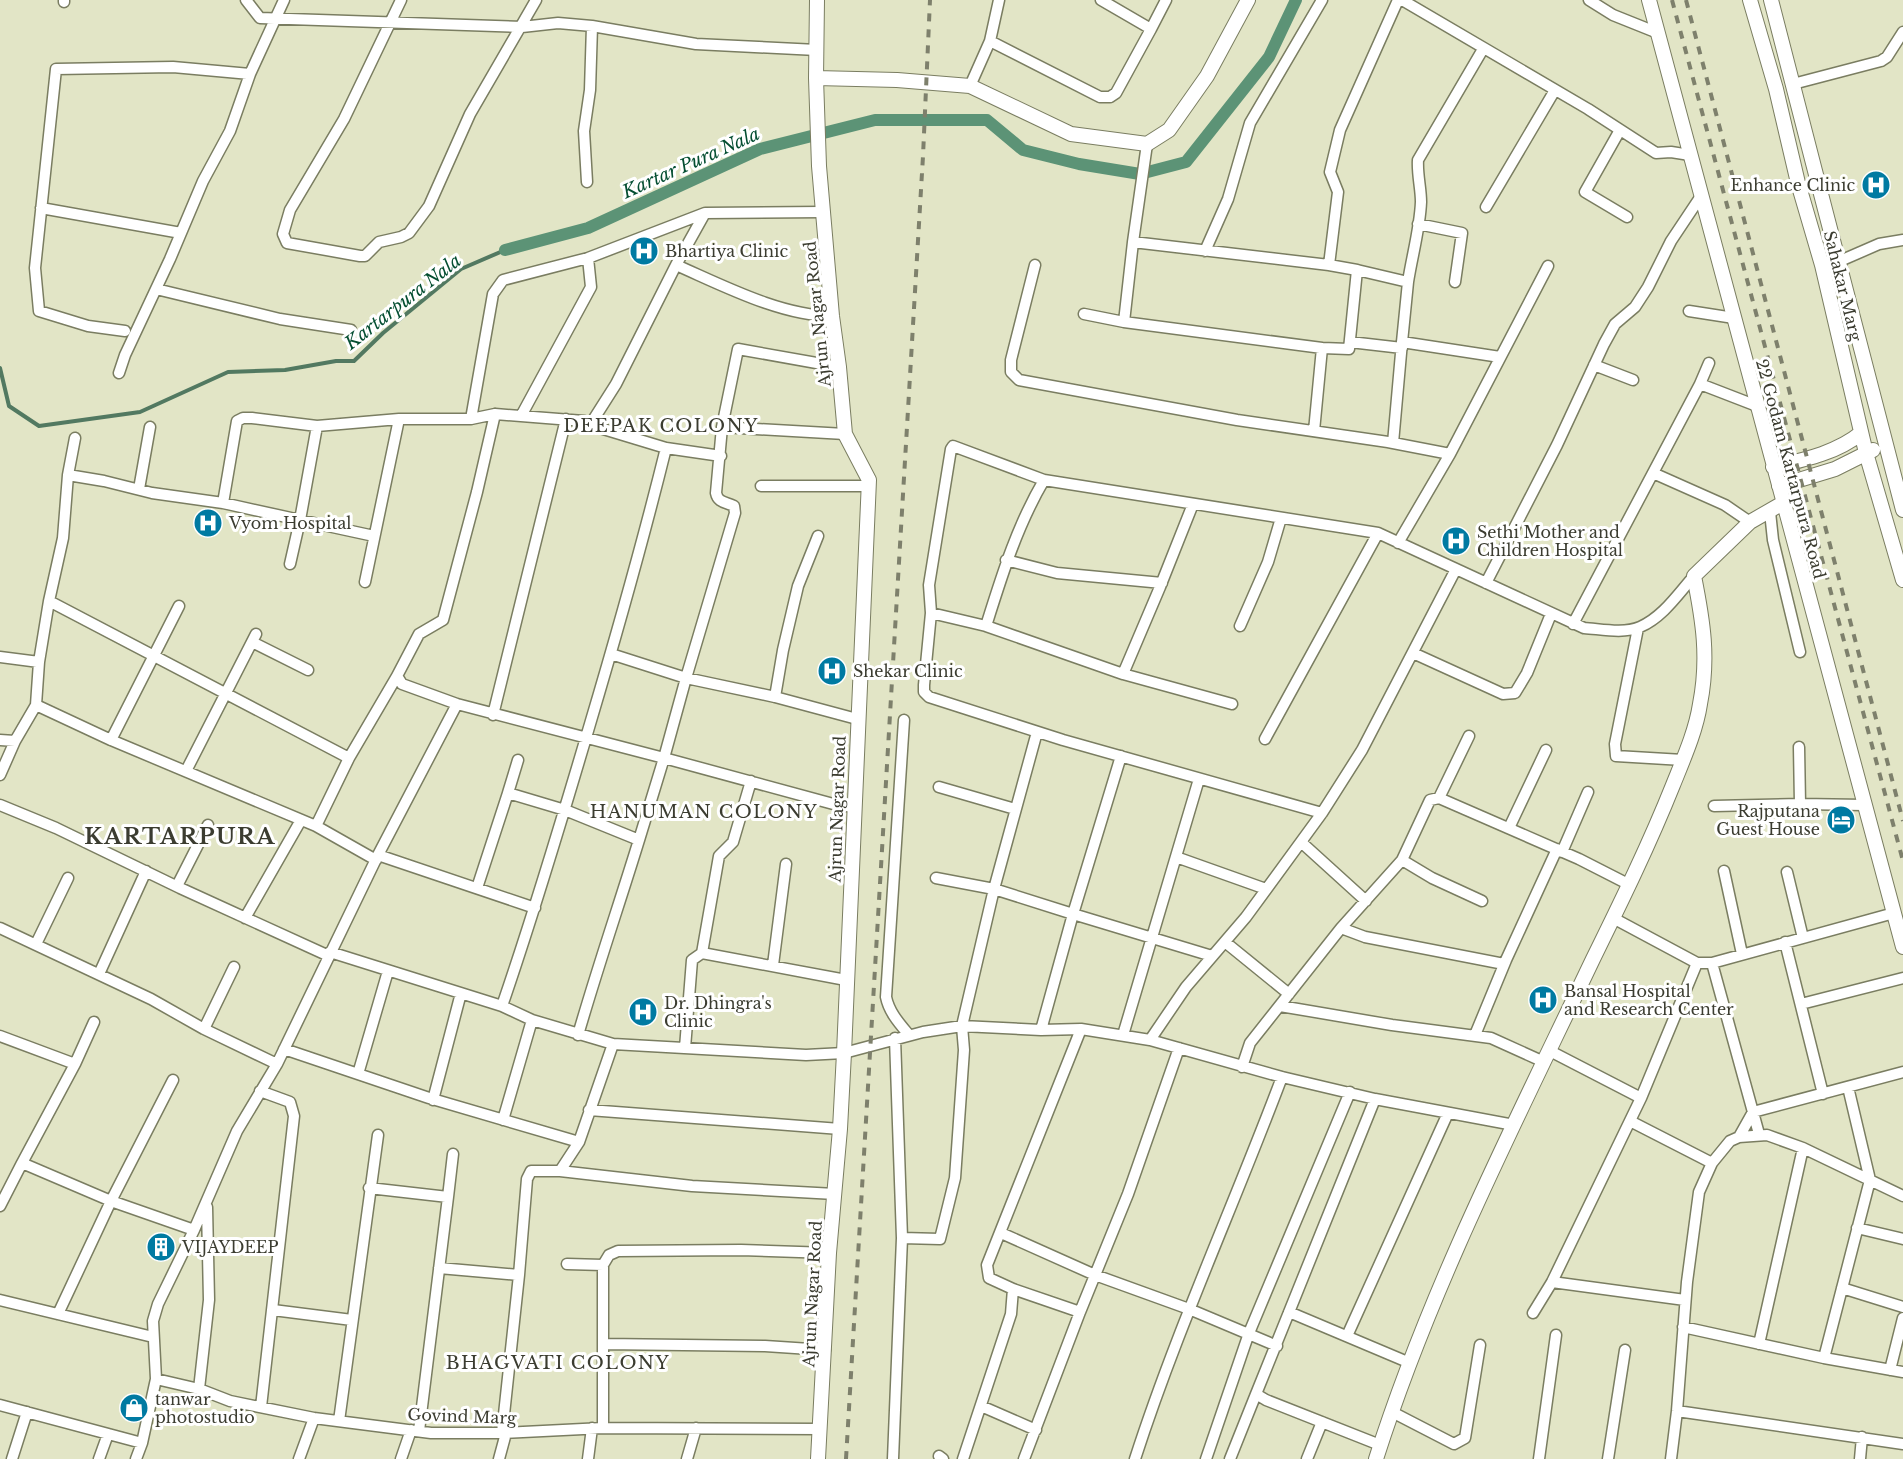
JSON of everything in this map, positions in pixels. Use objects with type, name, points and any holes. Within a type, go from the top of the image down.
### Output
[{"type":"street","points":[[246,0],[260,18],[277,20],[522,27],[558,23],[592,26],[696,44],[817,50]]},
{"type":"street","points":[[119,373],[203,182],[230,130],[250,74],[277,20],[284,0]]},
{"type":"street","points":[[402,0],[344,119],[290,210],[283,234],[287,243],[365,256],[379,242],[410,233],[429,206],[470,114],[536,0]]},
{"type":"street","name":"Ajrun Nagar Road","points":[[817,0],[816,93],[819,166],[832,316],[845,434],[869,480],[844,1053],[829,1253],[818,1459]]},
{"type":"street","points":[[970,87],[990,41],[999,0]]},
{"type":"street","points":[[1101,0],[1151,29]]},
{"type":"street","points":[[990,41],[1100,97],[1110,97],[1116,93],[1166,0]]},
{"type":"street","points":[[1124,321],[1147,148],[1169,130],[1207,76],[1248,0]]},
{"type":"street","points":[[1205,251],[1227,199],[1250,123],[1322,0]]},
{"type":"street","points":[[1329,265],[1338,192],[1330,172],[1340,130],[1400,0],[1555,90],[1656,153],[1671,152],[1690,155]]},
{"type":"street","points":[[1589,0],[1613,15],[1658,33]]},
{"type":"street","name":"22 Godam Kartarpura Road","points":[[1649,0],[1903,947]]},
{"type":"street","name":"Sahakar Marg","points":[[1750,0],[1822,265],[1866,453],[1903,580]]},
{"type":"street","name":"Sahakar Marg","points":[[1771,0],[1903,510]]},
{"type":"street","points":[[587,182],[584,131],[590,90],[592,26]]},
{"type":"street","points":[[1793,84],[1881,61],[1887,57],[1903,33]]},
{"type":"street","points":[[1393,443],[1408,282],[1421,203],[1418,160],[1483,49]]},
{"type":"street","points":[[125,332],[88,326],[39,310],[35,268],[56,69],[173,67],[250,74]]},
{"type":"street","points":[[816,78],[897,80],[970,87],[1071,134],[1147,148]]},
{"type":"street","points":[[1486,207],[1555,90]]},
{"type":"street","points":[[1620,130],[1586,192],[1627,217]]},
{"type":"street","points":[[1486,583],[1557,445],[1615,324],[1635,307],[1648,287],[1671,240],[1701,196]]},
{"type":"street","points":[[41,208],[181,233]]},
{"type":"street","points":[[471,419],[493,294],[503,280],[588,258],[705,213],[823,212]]},
{"type":"street","points":[[590,425],[616,384],[705,213]]},
{"type":"street","points":[[1418,224],[1462,233],[1455,282]]},
{"type":"street","points":[[1822,265],[1839,261],[1879,244],[1903,240]]},
{"type":"street","points":[[1133,242],[1329,265],[1408,282]]},
{"type":"street","points":[[521,416],[591,287],[588,258]]},
{"type":"street","points":[[1035,265],[1011,360],[1011,372],[1019,380],[1237,420],[1393,443],[1450,454]]},
{"type":"street","points":[[676,266],[757,300],[815,316],[832,316]]},
{"type":"street","points":[[1398,543],[1450,454],[1548,266]]},
{"type":"street","points":[[1083,314],[1322,348],[1349,349],[1357,270]]},
{"type":"street","points":[[156,289],[280,319],[351,330]]},
{"type":"street","points":[[1689,311],[1734,318]]},
{"type":"street","points":[[1350,342],[1402,345],[1500,357]]},
{"type":"street","points":[[1314,431],[1322,348]]},
{"type":"street","points":[[579,1035],[592,986],[604,956],[664,758],[735,513],[734,506],[717,498],[722,427],[738,349],[839,367]]},
{"type":"street","points":[[1573,624],[1709,363]]},
{"type":"street","points":[[1594,365],[1633,380]]},
{"type":"street","points":[[1700,384],[1757,406]]},
{"type":"street","points":[[316,826],[349,758],[419,634],[443,620],[495,414]]},
{"type":"street","points":[[223,503],[237,421],[243,418],[317,426],[399,419],[471,419],[495,414],[566,419],[584,421],[590,425],[666,448],[721,456]]},
{"type":"street","points":[[365,582],[399,419]]},
{"type":"street","points":[[493,715],[566,419]]},
{"type":"street","points":[[290,564],[317,426]]},
{"type":"street","points":[[139,489],[150,427]]},
{"type":"street","points":[[722,427],[845,434]]},
{"type":"street","points":[[1773,466],[1838,448],[1861,433]]},
{"type":"street","points":[[0,775],[15,741],[36,705],[39,662],[63,538],[68,475],[75,438]]},
{"type":"street","points":[[1779,486],[1835,469],[1885,444]]},
{"type":"street","points":[[1322,813],[1037,732],[929,697],[924,692],[924,685],[931,613],[929,585],[952,446],[1044,480],[1378,533],[1573,624],[1584,628],[1618,631],[1638,628],[1658,616],[1694,576],[1750,522],[1783,503]]},
{"type":"street","points":[[502,1006],[535,908],[586,739],[649,518],[666,448]]},
{"type":"street","points":[[1653,473],[1725,506],[1750,522]]},
{"type":"street","points":[[68,475],[223,503],[374,536]]},
{"type":"street","points":[[986,626],[1006,560],[1029,507],[1044,480]]},
{"type":"street","points":[[762,486],[869,486]]},
{"type":"street","points":[[1123,674],[1193,504]]},
{"type":"street","points":[[1770,512],[1773,540],[1800,652]]},
{"type":"street","points":[[1240,626],[1268,562],[1281,518]]},
{"type":"street","points":[[1265,739],[1378,533]]},
{"type":"street","points":[[775,697],[798,586],[818,536]]},
{"type":"street","points":[[1006,560],[1057,573],[1162,583]]},
{"type":"street","points":[[1150,1040],[1186,987],[1225,942],[1322,813],[1362,750],[1456,569]]},
{"type":"street","points":[[1376,1459],[1425,1322],[1514,1125],[1648,846],[1683,760],[1700,706],[1706,660],[1704,624],[1694,576]]},
{"type":"street","points":[[49,601],[349,758]]},
{"type":"street","points":[[111,740],[179,606]]},
{"type":"street","points":[[931,613],[986,626],[1123,674],[1232,704]]},
{"type":"street","points":[[1413,653],[1503,694],[1515,693],[1527,673],[1551,614]]},
{"type":"street","points":[[1638,628],[1615,744],[1616,756],[1683,760]]},
{"type":"street","points":[[186,771],[254,638],[308,670]]},
{"type":"street","points":[[610,654],[686,678],[775,697],[857,719]]},
{"type":"street","points":[[0,657],[39,662]]},
{"type":"street","points":[[397,676],[402,684],[493,715],[837,805],[855,807]]},
{"type":"street","points":[[136,1459],[142,1443],[156,1378],[153,1321],[158,1304],[194,1230],[237,1131],[277,1064],[377,858],[457,704]]},
{"type":"street","points":[[36,705],[111,740],[316,826],[377,858],[535,908]]},
{"type":"street","points":[[904,720],[886,997],[895,1018],[909,1035]]},
{"type":"street","points":[[902,1238],[940,1239],[955,1178],[964,1050],[962,1026],[994,889],[1037,732]]},
{"type":"street","points":[[1439,798],[1469,736]]},
{"type":"street","points":[[0,740],[15,741]]},
{"type":"street","points":[[1799,747],[1800,804]]},
{"type":"street","points":[[1509,828],[1546,750]]},
{"type":"street","points":[[1041,1030],[1121,756]]},
{"type":"street","points":[[477,888],[518,760]]},
{"type":"street","points":[[1123,1035],[1199,779]]},
{"type":"street","points":[[702,953],[718,856],[733,842],[751,781]]},
{"type":"street","points":[[939,787],[1015,808]]},
{"type":"street","points":[[1475,1035],[1504,964],[1588,792]]},
{"type":"street","points":[[508,793],[565,810],[639,840]]},
{"type":"street","points":[[1242,1067],[1250,1043],[1341,928],[1402,860],[1430,800],[1439,798],[1630,885]]},
{"type":"street","points":[[0,805],[56,828],[245,918],[329,954],[461,993],[502,1006],[532,1020],[613,1044],[806,1055],[844,1053],[895,1038],[962,1026],[1041,1030],[1081,1029],[1150,1040],[1242,1067],[1376,1099],[1514,1125]]},
{"type":"street","points":[[1714,806],[1865,805]]},
{"type":"street","points":[[245,918],[301,820]]},
{"type":"street","points":[[177,886],[208,825]]},
{"type":"street","points":[[1301,842],[1366,901]]},
{"type":"street","points":[[1176,857],[1266,889]]},
{"type":"street","points":[[1402,860],[1432,878],[1482,901]]},
{"type":"street","points":[[773,965],[786,864]]},
{"type":"street","points":[[99,974],[146,871]]},
{"type":"street","points":[[1724,871],[1742,954]]},
{"type":"street","points":[[1786,872],[1803,938]]},
{"type":"street","points":[[36,944],[68,878]]},
{"type":"street","points":[[936,878],[994,889],[1212,956]]},
{"type":"street","points":[[1613,918],[1697,963],[1712,963],[1894,913]]},
{"type":"street","points":[[0,927],[151,999],[204,1029],[277,1064]]},
{"type":"street","points":[[1341,928],[1365,937],[1504,964]]},
{"type":"street","points":[[1225,942],[1289,994]]},
{"type":"street","points":[[1785,942],[1823,1094]]},
{"type":"street","points":[[685,1048],[692,960],[702,953],[846,980]]},
{"type":"street","points":[[1533,1313],[1552,1282],[1641,1098],[1697,963]]},
{"type":"street","points":[[1712,963],[1759,1134]]},
{"type":"street","points":[[204,1029],[234,967]]},
{"type":"street","points":[[358,1074],[388,970]]},
{"type":"street","points":[[1801,1004],[1903,978]]},
{"type":"street","points":[[433,1100],[461,993]]},
{"type":"street","points":[[1280,1006],[1392,1025],[1491,1038],[1547,1056],[1641,1098]]},
{"type":"street","points":[[503,1120],[532,1020]]},
{"type":"street","points":[[0,1206],[75,1064],[94,1022]]},
{"type":"street","points":[[1080,1312],[1013,1289],[989,1278],[987,1265],[1081,1029]]},
{"type":"street","points":[[0,1036],[75,1064]]},
{"type":"street","points":[[893,1459],[902,1238],[895,1038]]},
{"type":"street","points":[[560,1171],[579,1142],[613,1044]]},
{"type":"street","points":[[284,1048],[433,1100],[579,1142]]},
{"type":"street","points":[[1024,1459],[1128,1194],[1179,1048]]},
{"type":"street","points":[[1739,1137],[1753,1112],[1903,1072]]},
{"type":"street","points":[[1135,1459],[1189,1309],[1245,1175],[1282,1077]]},
{"type":"street","points":[[58,1314],[111,1201],[173,1080]]},
{"type":"street","points":[[1824,1358],[1870,1180],[1848,1087]]},
{"type":"street","points":[[260,1091],[290,1102],[294,1116],[261,1407]]},
{"type":"street","points":[[1206,1459],[1249,1333],[1350,1092]]},
{"type":"street","points":[[1230,1459],[1376,1099]]},
{"type":"street","points":[[589,1110],[840,1129]]},
{"type":"street","points":[[1347,1336],[1448,1113]]},
{"type":"street","points":[[1630,1120],[1712,1163]]},
{"type":"street","points":[[1671,1459],[1677,1412],[1685,1300],[1699,1192],[1712,1163],[1730,1141],[1739,1137],[1767,1134],[1803,1148],[1903,1196]]},
{"type":"street","points":[[339,1421],[378,1135]]},
{"type":"street","points":[[1759,1344],[1803,1148]]},
{"type":"street","points":[[401,1459],[415,1431],[440,1268],[453,1154]]},
{"type":"street","points":[[22,1163],[111,1201],[194,1230]]},
{"type":"street","points":[[499,1459],[504,1433],[527,1179],[531,1171],[560,1171],[692,1186],[835,1194]]},
{"type":"street","points":[[369,1188],[448,1197]]},
{"type":"street","points":[[199,1389],[208,1300],[207,1201]]},
{"type":"street","points":[[1857,1228],[1903,1239]]},
{"type":"street","points":[[1001,1233],[1095,1275],[1189,1309],[1276,1346]]},
{"type":"street","points":[[588,1459],[598,1428],[604,1344],[603,1265],[609,1255],[618,1251],[741,1250],[829,1253]]},
{"type":"street","points":[[567,1264],[603,1265]]},
{"type":"street","points":[[440,1268],[519,1275]]},
{"type":"street","points":[[1552,1282],[1685,1300]]},
{"type":"street","points":[[1842,1288],[1903,1307]]},
{"type":"street","points":[[963,1459],[1011,1314],[1013,1289]]},
{"type":"street","points":[[0,1300],[153,1337]]},
{"type":"street","points":[[273,1310],[352,1320]]},
{"type":"street","points":[[1289,1312],[1410,1363]]},
{"type":"street","points":[[1890,1370],[1903,1318]]},
{"type":"street","points":[[1683,1327],[1824,1358],[1903,1372]]},
{"type":"street","points":[[1539,1459],[1556,1335]]},
{"type":"street","points":[[604,1344],[765,1346],[825,1350]]},
{"type":"street","points":[[1392,1412],[1454,1444],[1466,1438],[1480,1345]]},
{"type":"street","points":[[1608,1459],[1625,1350]]},
{"type":"street","name":"Govind Marg","points":[[156,1378],[199,1389],[230,1401],[314,1418],[415,1431],[504,1433],[598,1428],[820,1429]]},
{"type":"street","points":[[1256,1394],[1380,1445]]},
{"type":"street","points":[[0,1405],[142,1443]]},
{"type":"street","points":[[981,1406],[1036,1430]]},
{"type":"street","points":[[12,1459],[27,1412]]},
{"type":"street","points":[[1677,1412],[1903,1444]]},
{"type":"street","points":[[298,1459],[314,1418]]},
{"type":"street","points":[[1307,1459],[1322,1422]]},
{"type":"street","points":[[687,1459],[696,1428]]},
{"type":"street","points":[[99,1459],[108,1434]]},
{"type":"street","points":[[1860,1459],[1862,1437]]},
{"type":"waterway","name":"Kartar Pura Nala","points":[[505,250],[588,228],[760,149],[875,120],[987,120],[1023,150],[1079,164],[1140,174],[1186,162],[1269,57],[1296,0]]},
{"type":"waterway","name":"Kartarpura Nala","points":[[0,368],[9,406],[39,426],[140,412],[228,372],[285,370],[336,361],[354,361],[383,333],[461,269],[505,250]]},
{"type":"railway","points":[[846,1459],[923,156],[930,0]]},
{"type":"railway","points":[[1672,0],[1903,861]]},
{"type":"railway","points":[[1686,0],[1903,821]]},
{"type":"place","name":"Enhance Clinic","points":[[1876,185]]},
{"type":"place","name":"Bhartiya Clinic","points":[[644,251]]},
{"type":"place","name":"Vyom Hospital","points":[[208,523]]},
{"type":"place","name":"Sethi Mother and Children Hospital","points":[[1456,541]]},
{"type":"place","name":"Shekar Clinic","points":[[832,671]]},
{"type":"place","name":"Rajputana Guest House","points":[[1841,820]]},
{"type":"place","name":"Bansal Hospital and Research Center","points":[[1543,1000]]},
{"type":"place","name":"Dr. Dhingra's Clinic","points":[[643,1012]]},
{"type":"place","name":"VIJAYDEEP","points":[[161,1247]]},
{"type":"place","name":"tanwar photostudio","points":[[134,1408]]},
{"type":"district","name":"DEEPAK COLONY","points":[[661,426]]},
{"type":"district","name":"HANUMAN COLONY","points":[[704,812]]},
{"type":"district","name":"KARTARPURA","points":[[180,836]]},
{"type":"district","name":"BHAGVATI COLONY","points":[[558,1363]]}]
